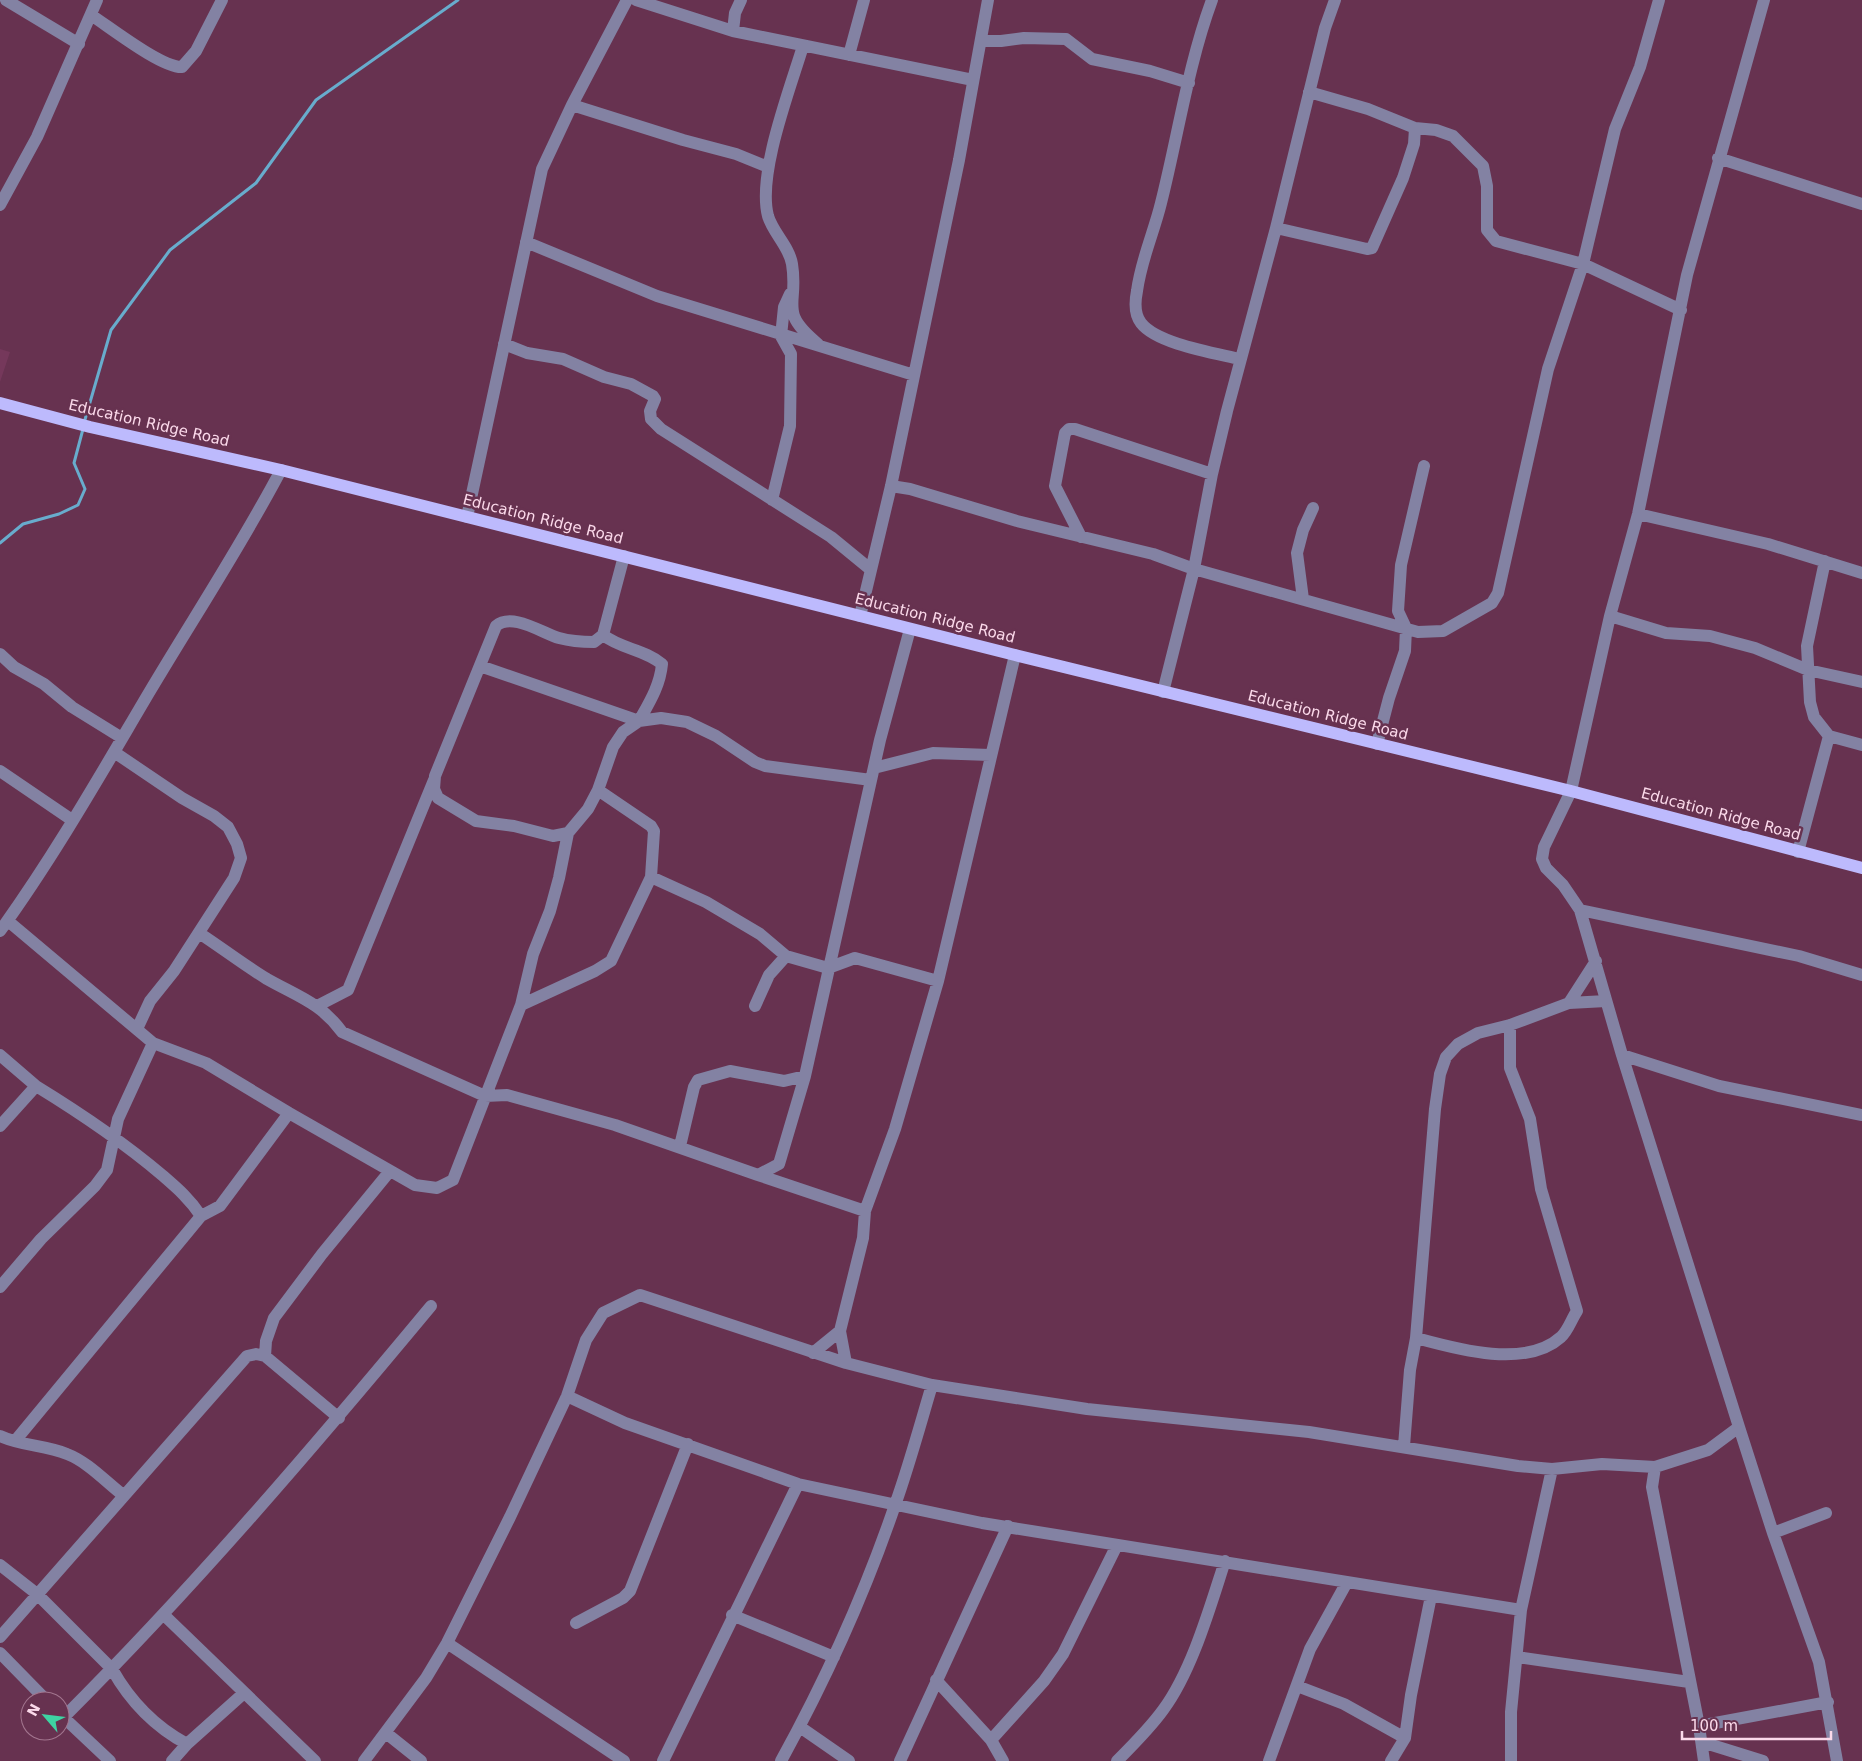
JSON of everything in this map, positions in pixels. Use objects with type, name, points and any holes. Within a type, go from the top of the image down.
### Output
[{"type":"main road","name":"Education Ridge Road","points":[[0,403],[90,427],[281,470],[1163,692],[1571,791],[1862,868]]},
{"type":"street","points":[[6,0],[79,44]]},
{"type":"street","points":[[0,205],[37,137],[97,0]]},
{"type":"street","points":[[92,15],[159,59],[174,67],[182,67],[196,51],[222,0]]},
{"type":"street","points":[[467,517],[542,169],[572,105],[627,0]]},
{"type":"street","points":[[636,0],[659,3],[733,31],[973,80]]},
{"type":"street","points":[[733,31],[735,13],[741,0]]},
{"type":"street","points":[[850,55],[864,0]]},
{"type":"street","points":[[860,616],[892,486],[988,0]]},
{"type":"street","points":[[1212,0],[1189,83],[1161,205],[1145,252],[1135,307],[1140,322],[1148,331],[1175,342],[1240,359]]},
{"type":"street","points":[[1163,692],[1194,569],[1212,474],[1240,359],[1276,228],[1308,92],[1325,28],[1335,0]]},
{"type":"street","points":[[892,486],[910,488],[1017,521],[1144,552],[1194,569],[1303,598],[1418,632],[1443,631],[1492,603],[1498,593],[1548,369],[1583,264],[1615,130],[1640,66],[1658,0]]},
{"type":"street","points":[[1764,0],[1718,158],[1687,275],[1638,514],[1610,616],[1571,791],[1544,847],[1542,859],[1546,868],[1562,885],[1580,910],[1622,1055],[1739,1427],[1773,1533],[1819,1662],[1828,1702],[1837,1761]]},
{"type":"street","points":[[980,41],[1001,42],[1024,38],[1066,39],[1092,59],[1141,68],[1189,83]]},
{"type":"street","points":[[803,46],[768,167],[766,201],[769,217],[791,258],[793,270],[792,304],[796,324],[822,347]]},
{"type":"street","points":[[1308,92],[1368,109],[1415,128],[1436,130],[1453,136],[1483,166],[1487,186],[1487,230],[1496,241],[1583,264],[1681,310]]},
{"type":"street","points":[[572,105],[683,140],[736,154],[768,167]]},
{"type":"street","points":[[1276,228],[1367,249],[1372,248],[1403,178],[1414,144],[1415,128]]},
{"type":"street","points":[[1718,158],[1862,204]]},
{"type":"street","points":[[526,242],[657,296],[781,336],[914,375]]},
{"type":"street","points":[[772,500],[790,426],[791,354],[781,336],[784,307],[792,291]]},
{"type":"street","points":[[504,344],[527,353],[564,359],[648,392],[656,399],[650,411],[651,419],[661,428],[831,537],[870,570]]},
{"type":"street","points":[[1081,537],[1055,486],[1065,433],[1069,429],[1076,429],[1212,474]]},
{"type":"street","points":[[1377,744],[1389,698],[1405,651],[1406,628],[1398,611],[1402,565],[1424,466]]},
{"type":"street","points":[[0,932],[114,752],[244,538],[281,470]]},
{"type":"street","points":[[1303,598],[1297,553],[1313,508]]},
{"type":"street","points":[[1638,514],[1768,544],[1862,573]]},
{"type":"street","points":[[316,1006],[348,990],[490,638],[501,622],[523,624],[560,638],[580,642],[594,642],[604,635],[624,556]]},
{"type":"street","points":[[1825,562],[1807,646],[1810,702],[1814,717],[1829,736],[1862,745]]},
{"type":"street","points":[[1610,616],[1666,633],[1710,636],[1755,648],[1808,670],[1862,682]]},
{"type":"street","points":[[758,1175],[779,1164],[805,1076],[873,774],[910,629]]},
{"type":"street","points":[[604,635],[614,643],[652,656],[662,664],[661,677],[655,692],[639,721]]},
{"type":"street","points":[[0,654],[14,667],[44,684],[59,697],[122,738]]},
{"type":"street","points":[[846,1363],[840,1331],[863,1238],[866,1211],[895,1128],[938,981],[1015,655]]},
{"type":"street","points":[[480,666],[639,721]]},
{"type":"street","points":[[8,920],[153,1043],[206,1063],[289,1114],[415,1185],[437,1188],[453,1180],[521,1005],[533,954],[550,911],[568,833],[588,809],[598,790],[613,747],[623,732],[639,721],[660,718],[687,722],[716,736],[755,762],[765,766],[873,774],[933,753],[990,755]]},
{"type":"street","points":[[1798,852],[1829,736]]},
{"type":"street","points":[[114,752],[228,827],[237,844],[241,858],[234,878],[174,971],[150,1001],[137,1029]]},
{"type":"street","points":[[0,771],[72,820]]},
{"type":"street","points":[[435,776],[434,789],[438,798],[476,821],[514,826],[552,836],[568,833]]},
{"type":"street","points":[[521,1005],[595,971],[611,961],[651,876],[654,831],[651,826],[598,790]]},
{"type":"street","points":[[651,876],[706,902],[760,934],[786,956],[828,968],[855,958],[938,981]]},
{"type":"street","points":[[1580,910],[1799,956],[1862,975]]},
{"type":"street","points":[[199,934],[267,979],[316,1006],[331,1017],[342,1032],[485,1096],[507,1095],[615,1125],[866,1211]]},
{"type":"street","points":[[755,1006],[769,975],[786,956]]},
{"type":"street","points":[[1569,1003],[1596,961]]},
{"type":"street","points":[[1404,1446],[1410,1370],[1416,1338],[1440,1074],[1446,1057],[1458,1044],[1478,1033],[1510,1026],[1569,1003],[1606,1001]]},
{"type":"street","points":[[1416,1338],[1472,1351],[1517,1355],[1546,1346],[1562,1337],[1577,1310],[1542,1189],[1530,1119],[1510,1068],[1510,1026]]},
{"type":"street","points":[[0,1287],[41,1239],[95,1186],[108,1170],[114,1136],[124,1106],[153,1043]]},
{"type":"street","points":[[0,1055],[36,1086],[114,1136],[191,1200],[201,1216]]},
{"type":"street","points":[[1622,1055],[1718,1086],[1862,1115]]},
{"type":"street","points":[[680,1146],[694,1087],[698,1080],[730,1072],[784,1081],[805,1076]]},
{"type":"street","points":[[0,1126],[36,1086]]},
{"type":"street","points":[[15,1441],[201,1216],[220,1206],[289,1114]]},
{"type":"street","points":[[265,1356],[266,1341],[274,1318],[322,1254],[390,1171]]},
{"type":"street","points":[[364,1761],[426,1678],[447,1643],[510,1517],[567,1396],[586,1340],[603,1313],[640,1295],[813,1353],[932,1385],[1086,1409],[1310,1432],[1518,1466],[1552,1469],[1602,1464],[1655,1467],[1708,1450],[1739,1427]]},
{"type":"street","points":[[70,1708],[112,1669],[164,1615],[339,1418],[431,1306]]},
{"type":"street","points":[[813,1353],[840,1331]]},
{"type":"street","points":[[1,1633],[247,1356],[256,1354],[265,1356],[339,1418]]},
{"type":"street","points":[[781,1761],[834,1657],[896,1504],[932,1385]]},
{"type":"street","points":[[567,1396],[625,1423],[798,1484],[1008,1526],[1117,1545],[1522,1610]]},
{"type":"street","points":[[0,1436],[67,1454],[81,1462],[123,1495]]},
{"type":"street","points":[[576,1623],[622,1598],[630,1591],[688,1444]]},
{"type":"street","points":[[1655,1467],[1652,1488],[1699,1726],[1704,1761]]},
{"type":"street","points":[[1511,1761],[1511,1712],[1522,1610],[1552,1469]]},
{"type":"street","points":[[663,1761],[732,1615],[798,1484]]},
{"type":"street","points":[[1773,1533],[1826,1513]]},
{"type":"street","points":[[900,1761],[1008,1526]]},
{"type":"street","points":[[991,1740],[1044,1681],[1063,1654],[1117,1545]]},
{"type":"street","points":[[1117,1761],[1164,1709],[1187,1665],[1207,1615],[1225,1561]]},
{"type":"street","points":[[0,1565],[37,1594],[112,1669],[120,1684],[155,1723],[168,1734],[187,1744]]},
{"type":"street","points":[[1269,1761],[1310,1649],[1347,1582]]},
{"type":"street","points":[[1391,1761],[1405,1738],[1411,1695],[1431,1596]]},
{"type":"street","points":[[164,1615],[316,1761]]},
{"type":"street","points":[[732,1615],[834,1657]]},
{"type":"street","points":[[447,1643],[624,1761]]},
{"type":"street","points":[[0,1653],[38,1691]]},
{"type":"street","points":[[1517,1657],[1689,1682]]},
{"type":"street","points":[[936,1680],[991,1740],[1002,1761]]},
{"type":"street","points":[[1296,1686],[1344,1704],[1405,1738]]},
{"type":"street","points":[[172,1761],[187,1744],[244,1693]]},
{"type":"street","points":[[1699,1726],[1828,1702]]},
{"type":"street","points":[[70,1724],[110,1761]]},
{"type":"street","points":[[800,1727],[849,1761]]},
{"type":"street","points":[[386,1733],[421,1761]]},
{"type":"street","points":[[1702,1742],[1763,1761]]},
{"type":"shaded area","points":[[0,349],[10,352],[0,382]]},
{"type":"waterway","points":[[84,423],[111,330],[170,250],[256,183],[316,100],[458,0]]},
{"type":"waterway","points":[[0,543],[23,524],[59,514],[78,505],[85,489],[74,463],[83,429]]}]
